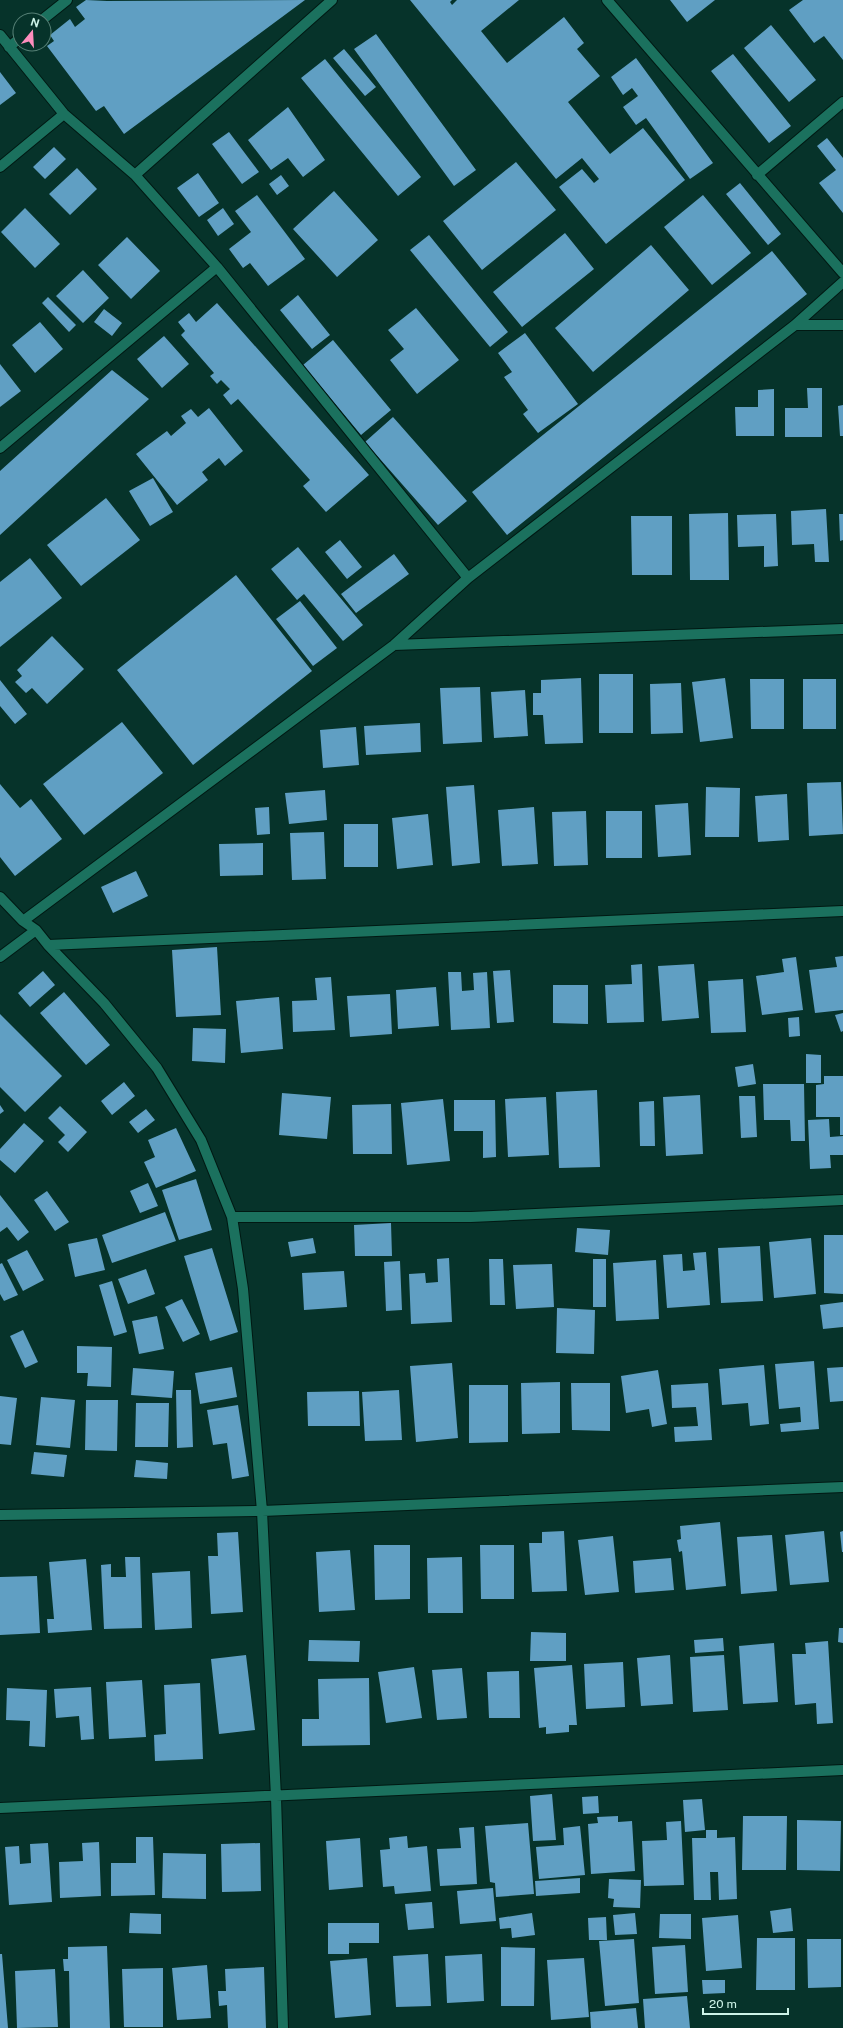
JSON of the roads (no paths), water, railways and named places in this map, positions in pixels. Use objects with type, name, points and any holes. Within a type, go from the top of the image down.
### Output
[{"type":"street","points":[[52,12],[67,0]]},
{"type":"street","points":[[135,175],[332,0]]},
{"type":"street","points":[[607,0],[843,273]]},
{"type":"street","points":[[0,35],[64,114],[135,175],[217,267],[468,578]]},
{"type":"street","points":[[757,175],[843,102]]},
{"type":"street","points":[[0,166],[64,114]]},
{"type":"street","points":[[0,448],[217,267]]},
{"type":"street","points":[[23,921],[394,645],[468,578],[794,325],[843,282]]},
{"type":"street","points":[[794,325],[843,325]]},
{"type":"street","points":[[394,645],[843,630]]},
{"type":"street","points":[[0,897],[23,921],[36,930],[48,945],[104,1003],[157,1068],[201,1140],[232,1217],[243,1289],[262,1511],[276,1797],[283,2028]]},
{"type":"street","points":[[48,945],[843,911]]},
{"type":"street","points":[[0,957],[36,930]]},
{"type":"street","points":[[232,1217],[471,1217],[843,1200]]},
{"type":"street","points":[[0,1515],[262,1511],[843,1487]]},
{"type":"street","points":[[0,1808],[276,1797],[843,1770]]}]
